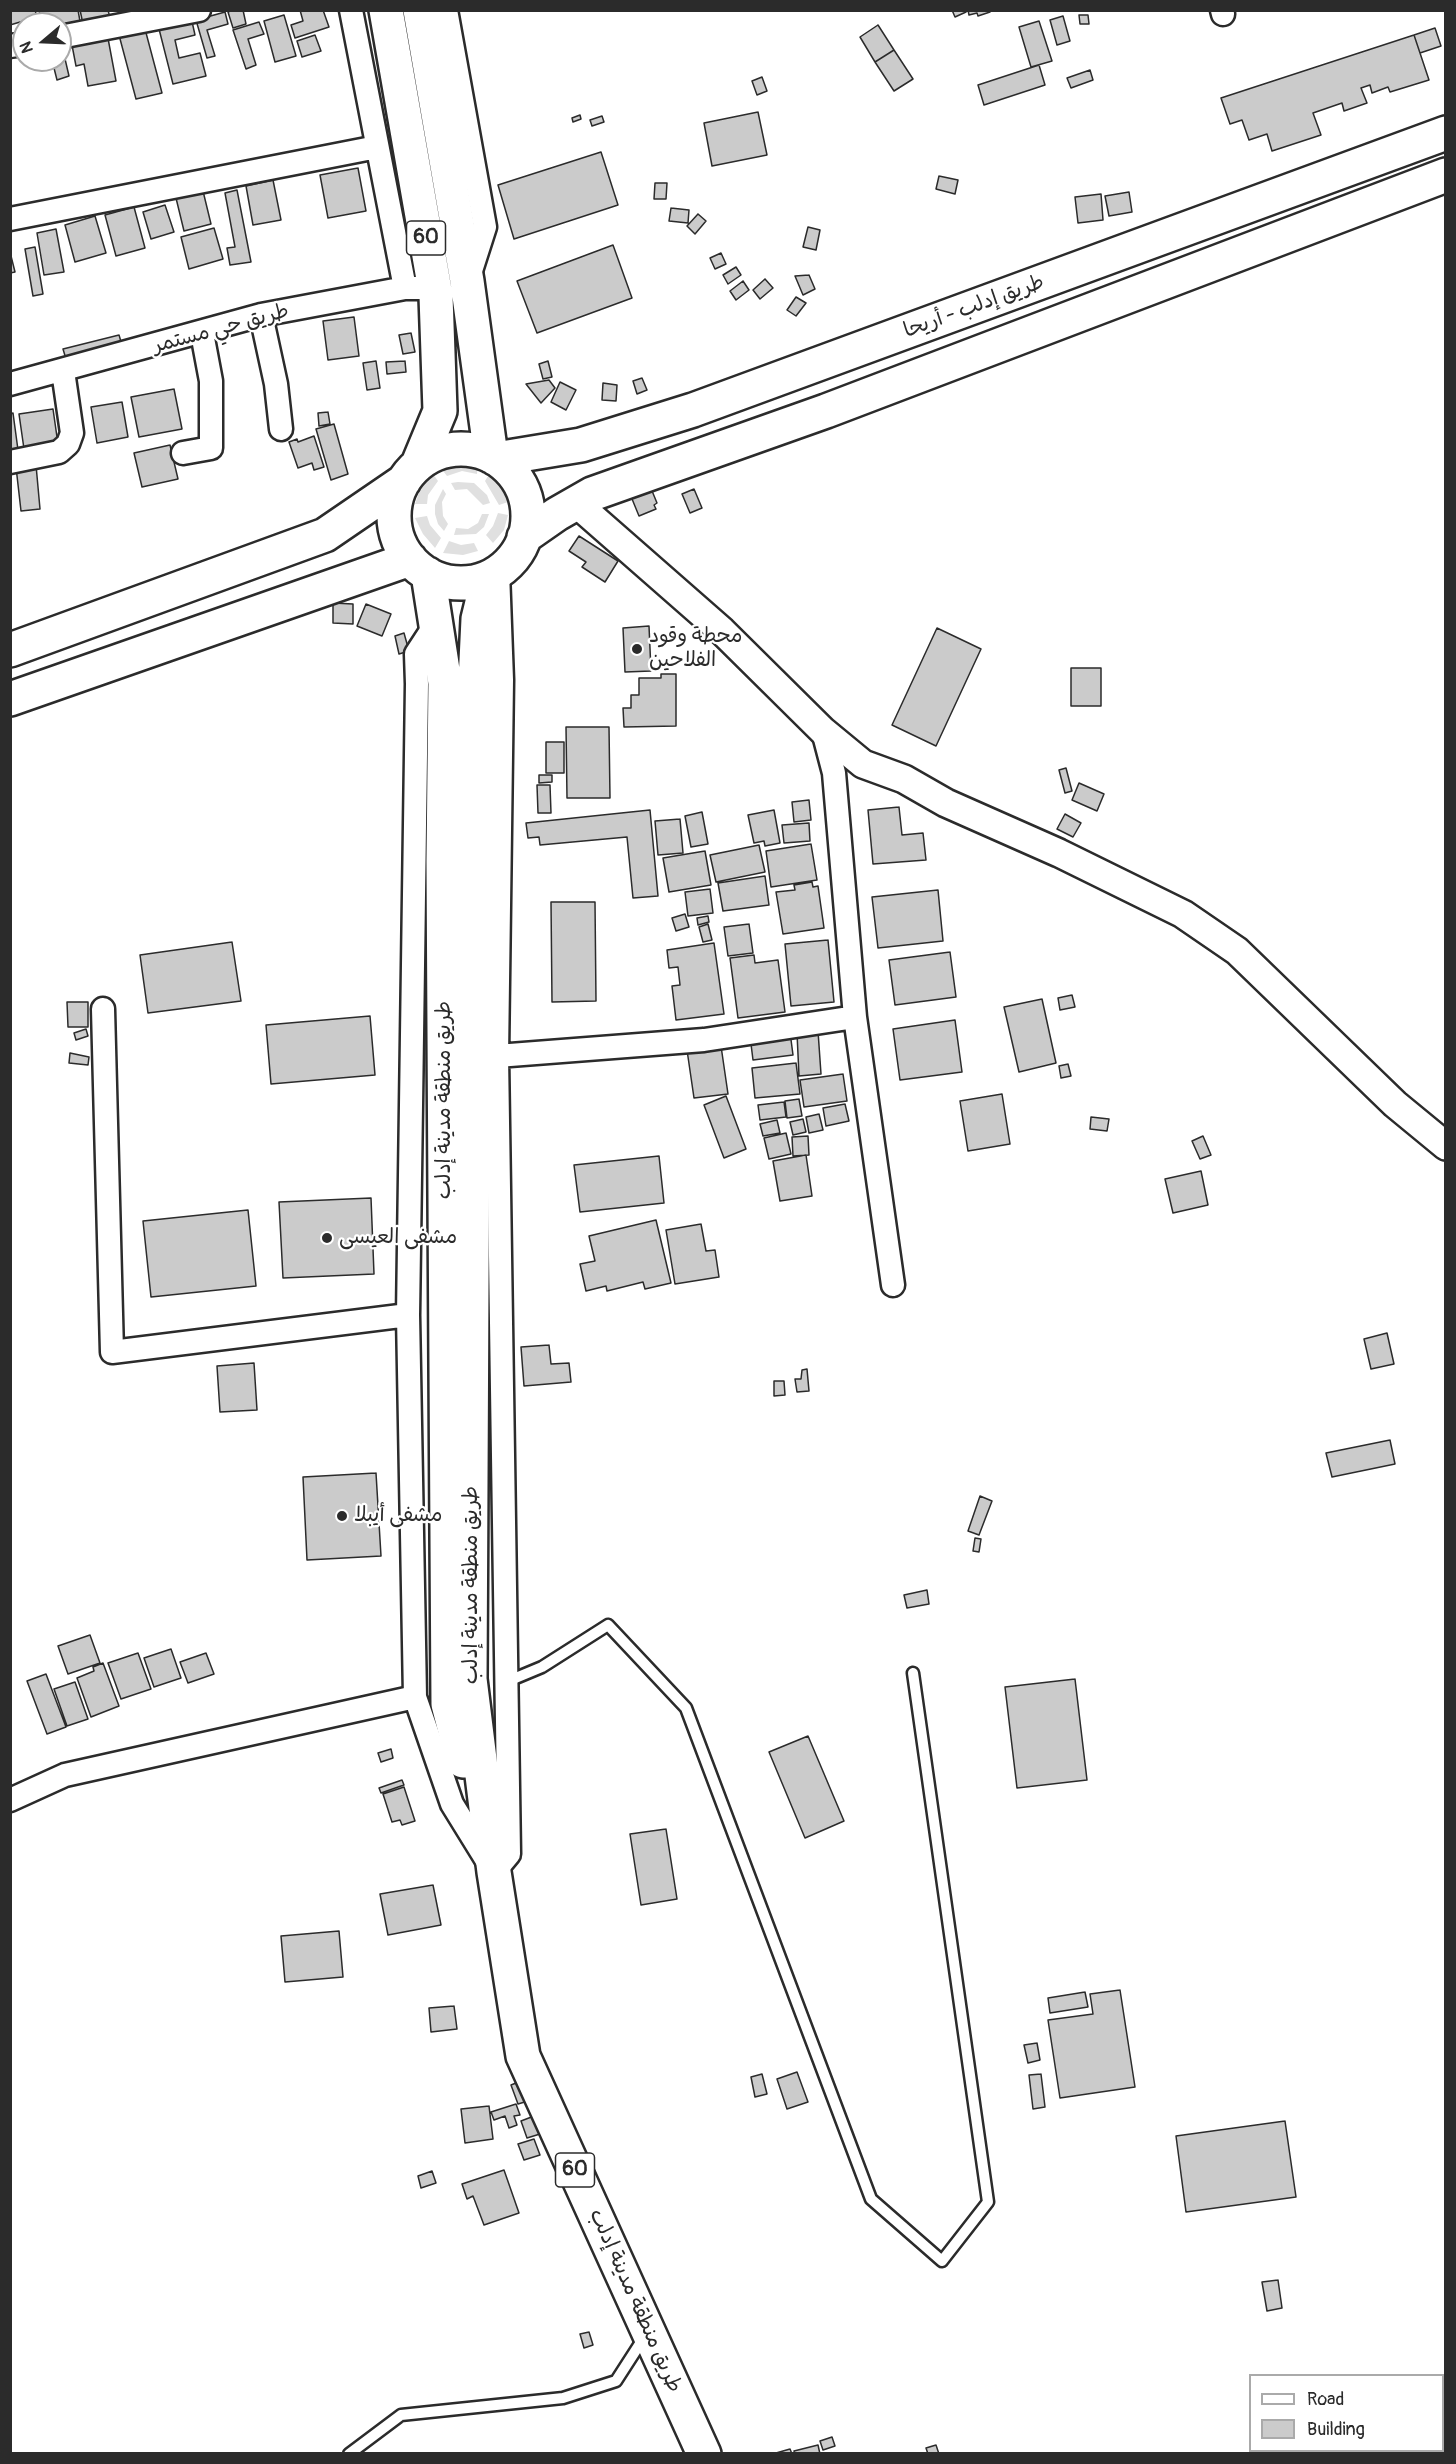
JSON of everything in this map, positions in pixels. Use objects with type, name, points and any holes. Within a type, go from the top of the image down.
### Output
[{"type":"main road","name":"60","points":[[386,10],[420,288],[440,411],[411,473]]},
{"type":"main road","name":"60","points":[[420,10],[467,282],[493,458]]},
{"type":"main road","name":"طريق إدلب - أريحا","points":[[493,458],[581,445],[693,410],[1446,133]]},
{"type":"main road","name":"طريق إدلب - أريحا","points":[[524,537],[592,494],[826,411],[1446,175]]},
{"type":"main road","points":[[10,650],[325,535],[440,452],[453,450],[479,452],[493,458],[515,476],[521,488],[527,512],[524,537],[514,557],[493,575],[470,582],[451,583],[419,567],[398,539],[394,521],[395,504],[411,473]]},
{"type":"main road","points":[[10,699],[419,567]]},
{"type":"main road","name":"طريق منطقة مدينة إدلب","points":[[419,567],[435,625],[445,683],[443,861],[448,1704],[494,1872]]},
{"type":"main road","name":"طريق منطقة مدينة إدلب","points":[[493,575],[478,620],[475,682],[470,1679],[494,1872],[523,2056],[704,2454]]},
{"type":"street","points":[[72,35],[199,10]]},
{"type":"street","points":[[351,10],[377,147],[420,288]]},
{"type":"street","points":[[446,10],[485,227],[467,282]]},
{"type":"street","points":[[10,219],[377,147]]},
{"type":"street","name":"طريق حي مستمر","points":[[10,384],[261,315],[420,288]]},
{"type":"street","points":[[261,315],[276,384],[281,429]]},
{"type":"street","points":[[183,453],[211,448],[211,381],[202,333]]},
{"type":"street","points":[[10,462],[59,452],[68,444],[72,433],[63,371]]},
{"type":"street","points":[[576,503],[722,631],[823,731],[863,764],[904,779],[946,803],[1059,853],[1183,914],[1237,951],[1395,1104],[1446,1146]]},
{"type":"street","points":[[435,625],[416,654],[408,1315],[415,1697],[452,1804],[494,1872],[509,1854],[497,1056],[502,680],[493,575]]},
{"type":"street","points":[[823,731],[834,773],[855,1017],[893,1285]]},
{"type":"street","points":[[103,1009],[112,1352],[408,1315]]},
{"type":"street","points":[[497,1056],[704,1040],[855,1017]]},
{"type":"street","points":[[10,1800],[65,1775],[415,1697]]},
{"type":"lane","points":[[506,1682],[542,1667],[608,1625],[686,1708],[871,2199],[942,2261],[988,2202],[913,1673]]},
{"type":"lane","points":[[349,2454],[401,2415],[563,2398],[616,2381],[648,2330]]},
{"type":"shaded area","points":[[462,461],[478,463],[477,474],[462,471],[447,476],[440,467]]},
{"type":"shaded area","points":[[431,471],[438,481],[428,495],[427,504],[415,504],[422,484]]},
{"type":"shaded area","points":[[491,471],[504,488],[508,502],[499,505],[485,481]]},
{"type":"shaded area","points":[[451,483],[474,483],[487,495],[490,503],[483,505],[467,489],[455,490]]},
{"type":"shaded area","points":[[443,489],[446,494],[442,502],[443,516],[448,524],[444,531],[438,524],[435,514],[435,505]]},
{"type":"shaded area","points":[[498,513],[508,515],[504,530],[493,543],[486,535],[493,526]]},
{"type":"shaded area","points":[[482,514],[489,514],[484,527],[476,534],[454,535],[456,528],[468,529],[478,523]]},
{"type":"shaded area","points":[[427,516],[430,525],[441,538],[435,548],[423,534],[415,518]]},
{"type":"shaded area","points":[[449,541],[461,545],[474,543],[478,551],[463,555],[443,553]]},
{"type":"building","points":[[10,10],[35,10],[36,12],[12,12],[12,24],[10,25]]},
{"type":"building","points":[[39,10],[78,10],[81,27],[72,29],[72,12],[39,12]]},
{"type":"building","points":[[80,10],[108,10],[110,18],[83,24]]},
{"type":"building","points":[[243,10],[246,24],[233,28],[228,12]]},
{"type":"building","points":[[300,10],[323,10],[329,27],[295,38],[291,25],[303,21]]},
{"type":"building","points":[[952,10],[966,10],[966,12],[955,17]]},
{"type":"building","points":[[968,10],[989,10],[990,12],[978,16],[977,13],[969,15]]},
{"type":"building","points":[[225,12],[228,24],[207,30],[215,56],[207,58],[196,20]]},
{"type":"building","points":[[284,15],[296,56],[275,62],[264,21]]},
{"type":"building","points":[[1079,15],[1088,15],[1089,24],[1080,24]]},
{"type":"building","points":[[1063,16],[1070,41],[1057,45],[1050,20]]},
{"type":"building","points":[[191,17],[195,35],[175,40],[179,58],[200,53],[206,76],[173,84],[158,25]]},
{"type":"building","points":[[1039,21],[1052,61],[1031,67],[1019,27]]},
{"type":"building","points":[[259,22],[264,34],[248,39],[256,65],[246,69],[233,30]]},
{"type":"building","points":[[878,25],[894,50],[875,62],[860,37]]},
{"type":"building","points":[[1435,28],[1441,46],[1420,53],[1414,35]]},
{"type":"building","points":[[145,29],[162,93],[136,99],[119,35]]},
{"type":"building","points":[[107,33],[116,81],[88,86],[84,64],[76,66],[72,40]]},
{"type":"building","points":[[315,35],[321,51],[302,57],[297,41]]},
{"type":"building","points":[[1414,35],[1429,80],[1390,92],[1388,87],[1372,93],[1370,85],[1361,88],[1367,103],[1344,111],[1342,103],[1313,113],[1321,135],[1272,151],[1267,134],[1249,140],[1242,120],[1230,124],[1221,98]]},
{"type":"building","points":[[894,50],[913,79],[894,91],[875,62]]},
{"type":"building","points":[[1039,65],[1045,85],[984,105],[978,85]]},
{"type":"building","points":[[1090,70],[1093,80],[1071,88],[1067,78]]},
{"type":"building","points":[[55,72],[68,72],[69,76],[57,80]]},
{"type":"building","points":[[762,77],[767,91],[757,95],[752,81]]},
{"type":"building","points":[[758,112],[767,155],[712,166],[704,123]]},
{"type":"building","points":[[580,115],[581,119],[573,122],[572,118]]},
{"type":"building","points":[[602,116],[604,122],[592,126],[590,120]]},
{"type":"building","points":[[601,152],[618,205],[514,239],[498,185]]},
{"type":"building","points":[[358,168],[366,211],[328,218],[320,175]]},
{"type":"building","points":[[939,176],[958,180],[955,194],[936,189]]},
{"type":"building","points":[[273,180],[281,220],[253,225],[246,186]]},
{"type":"building","points":[[655,183],[667,183],[666,199],[654,199]]},
{"type":"building","points":[[237,190],[251,262],[230,265],[227,248],[235,247],[225,193]]},
{"type":"building","points":[[203,191],[211,224],[184,231],[176,198]]},
{"type":"building","points":[[1129,192],[1132,212],[1109,216],[1105,196]]},
{"type":"building","points":[[1101,194],[1103,220],[1078,223],[1075,197]]},
{"type":"building","points":[[165,205],[174,232],[151,239],[143,212]]},
{"type":"building","points":[[134,207],[145,248],[116,256],[105,215]]},
{"type":"building","points":[[671,208],[689,210],[688,223],[669,221]]},
{"type":"building","points":[[698,214],[706,221],[695,234],[687,226]]},
{"type":"building","points":[[95,216],[106,253],[75,262],[65,225]]},
{"type":"building","points":[[808,227],[820,230],[816,250],[803,247]]},
{"type":"building","points":[[214,228],[223,259],[189,269],[181,237]]},
{"type":"building","points":[[56,229],[64,272],[44,275],[37,233]]},
{"type":"building","points":[[613,245],[632,298],[537,333],[517,281]]},
{"type":"building","points":[[35,247],[43,294],[33,296],[25,249]]},
{"type":"building","points":[[10,252],[15,272],[10,273]]},
{"type":"building","points":[[721,253],[726,264],[715,269],[710,258]]},
{"type":"building","points":[[736,267],[741,275],[728,284],[723,275]]},
{"type":"building","points":[[809,275],[815,289],[803,295],[795,276]]},
{"type":"building","points":[[765,279],[773,288],[760,299],[753,290]]},
{"type":"building","points":[[743,281],[749,290],[736,300],[730,291]]},
{"type":"building","points":[[796,297],[806,303],[796,316],[787,310]]},
{"type":"building","points":[[354,317],[359,356],[328,360],[323,321]]},
{"type":"building","points":[[411,333],[415,352],[403,354],[399,335]]},
{"type":"building","points":[[119,335],[122,345],[66,359],[63,349]]},
{"type":"building","points":[[376,361],[380,388],[367,390],[363,363]]},
{"type":"building","points":[[405,361],[406,372],[387,374],[386,362]]},
{"type":"building","points":[[548,361],[552,377],[543,379],[539,364]]},
{"type":"building","points":[[642,378],[647,390],[637,394],[633,381]]},
{"type":"building","points":[[549,380],[555,388],[541,403],[526,384]]},
{"type":"building","points":[[560,382],[576,390],[566,410],[551,402]]},
{"type":"building","points":[[603,383],[617,385],[616,401],[602,400]]},
{"type":"building","points":[[174,389],[182,429],[139,437],[131,397]]},
{"type":"building","points":[[122,402],[128,437],[97,443],[91,407]]},
{"type":"building","points":[[53,409],[58,444],[24,449],[19,414]]},
{"type":"building","points":[[328,412],[330,424],[319,426],[318,413]]},
{"type":"building","points":[[13,413],[18,450],[10,451],[10,414]]},
{"type":"building","points":[[334,424],[348,474],[331,480],[316,429]]},
{"type":"building","points":[[314,436],[324,467],[314,470],[312,463],[298,468],[289,442],[297,439],[298,442]]},
{"type":"building","points":[[170,445],[178,479],[142,487],[134,453]]},
{"type":"building","points":[[36,465],[40,509],[21,511],[16,467]]},
{"type":"building","points":[[650,486],[657,503],[654,505],[656,509],[639,516],[630,494]]},
{"type":"building","points":[[694,489],[702,508],[690,513],[682,494]]},
{"type":"building","points":[[579,536],[618,561],[605,582],[582,567],[586,562],[569,551]]},
{"type":"building","points":[[333,603],[353,604],[353,624],[333,623]]},
{"type":"building","points":[[366,604],[391,614],[382,636],[357,626]]},
{"type":"building","name":"محطة وقود الفلاحين","points":[[649,626],[651,671],[625,672],[623,628]]},
{"type":"building","points":[[937,628],[981,649],[936,746],[892,725]]},
{"type":"building","points":[[404,633],[409,651],[399,654],[395,636]]},
{"type":"building","points":[[1071,668],[1101,668],[1101,706],[1071,706]]},
{"type":"building","points":[[661,674],[676,674],[676,726],[624,727],[623,708],[631,708],[631,695],[639,695],[639,678],[661,678]]},
{"type":"building","points":[[566,727],[609,727],[610,798],[567,798]]},
{"type":"building","points":[[546,742],[564,742],[564,773],[546,773]]},
{"type":"building","points":[[1066,768],[1072,791],[1065,793],[1059,770]]},
{"type":"building","points":[[539,775],[552,775],[552,782],[539,783]]},
{"type":"building","points":[[1079,783],[1104,794],[1097,811],[1072,800]]},
{"type":"building","points":[[537,785],[550,785],[551,813],[538,813]]},
{"type":"building","points":[[809,800],[811,820],[794,822],[792,802]]},
{"type":"building","points":[[899,807],[902,835],[923,833],[926,860],[873,864],[868,810]]},
{"type":"building","points":[[650,810],[658,896],[633,898],[627,837],[540,845],[539,837],[528,838],[526,823]]},
{"type":"building","points":[[774,810],[780,843],[765,846],[764,841],[754,843],[748,815]]},
{"type":"building","points":[[702,812],[708,844],[691,847],[685,816]]},
{"type":"building","points":[[1065,814],[1081,823],[1073,837],[1057,829]]},
{"type":"building","points":[[680,819],[683,853],[658,855],[655,821]]},
{"type":"building","points":[[809,823],[810,841],[784,843],[782,825]]},
{"type":"building","points":[[811,844],[817,880],[771,887],[766,851]]},
{"type":"building","points":[[759,845],[765,872],[716,882],[710,855]]},
{"type":"building","points":[[705,851],[711,885],[669,892],[663,858]]},
{"type":"building","points":[[765,876],[769,905],[723,911],[718,883]]},
{"type":"building","points":[[812,882],[813,887],[818,886],[824,928],[783,934],[776,892],[795,890],[794,885]]},
{"type":"building","points":[[710,889],[713,913],[688,916],[685,892]]},
{"type":"building","points":[[938,890],[943,941],[878,948],[872,897]]},
{"type":"building","points":[[551,902],[595,902],[596,1001],[552,1002]]},
{"type":"building","points":[[685,914],[689,927],[676,931],[672,918]]},
{"type":"building","points":[[708,916],[709,922],[698,925],[697,918]]},
{"type":"building","points":[[708,924],[712,940],[703,942],[699,927]]},
{"type":"building","points":[[749,924],[753,953],[728,956],[724,927]]},
{"type":"building","points":[[828,940],[834,1002],[791,1006],[785,944]]},
{"type":"building","points":[[232,942],[241,1001],[148,1013],[140,955]]},
{"type":"building","points":[[714,943],[724,1014],[676,1020],[672,986],[680,985],[678,967],[669,968],[667,950]]},
{"type":"building","points":[[950,952],[956,997],[895,1005],[889,960]]},
{"type":"building","points":[[754,955],[755,963],[778,960],[785,1012],[738,1018],[730,958]]},
{"type":"building","points":[[1072,995],[1075,1007],[1060,1010],[1058,998]]},
{"type":"building","points":[[1042,999],[1056,1063],[1019,1072],[1004,1007]]},
{"type":"building","points":[[67,1002],[88,1002],[88,1027],[68,1027]]},
{"type":"building","points":[[370,1016],[375,1075],[271,1084],[266,1025]]},
{"type":"building","points":[[955,1020],[962,1072],[900,1080],[893,1029]]},
{"type":"building","points":[[86,1029],[88,1036],[76,1040],[74,1033]]},
{"type":"building","points":[[818,1031],[821,1074],[799,1076],[797,1033]]},
{"type":"building","points":[[790,1032],[793,1055],[753,1060],[750,1036]]},
{"type":"building","points":[[721,1046],[728,1094],[694,1098],[687,1050]]},
{"type":"building","points":[[70,1053],[89,1057],[88,1065],[69,1063]]},
{"type":"building","points":[[796,1063],[800,1094],[755,1098],[752,1068]]},
{"type":"building","points":[[1068,1064],[1071,1076],[1061,1078],[1059,1066]]},
{"type":"building","points":[[843,1074],[847,1101],[804,1107],[800,1080]]},
{"type":"building","points":[[1002,1094],[1010,1144],[968,1151],[960,1101]]},
{"type":"building","points":[[726,1096],[746,1149],[724,1158],[704,1105]]},
{"type":"building","points":[[799,1099],[802,1116],[787,1118],[785,1101]]},
{"type":"building","points":[[784,1102],[786,1117],[760,1120],[758,1105]]},
{"type":"building","points":[[845,1104],[849,1121],[826,1126],[823,1108]]},
{"type":"building","points":[[819,1114],[823,1130],[809,1133],[806,1117]]},
{"type":"building","points":[[1091,1117],[1109,1119],[1107,1131],[1090,1129]]},
{"type":"building","points":[[803,1119],[806,1132],[793,1135],[790,1122]]},
{"type":"building","points":[[777,1120],[780,1133],[763,1136],[760,1124]]},
{"type":"building","points":[[786,1133],[791,1154],[769,1159],[764,1138]]},
{"type":"building","points":[[808,1136],[809,1155],[793,1156],[792,1137]]},
{"type":"building","points":[[1203,1136],[1211,1155],[1200,1159],[1192,1141]]},
{"type":"building","points":[[806,1155],[812,1196],[780,1201],[773,1161]]},
{"type":"building","points":[[659,1156],[664,1203],[580,1212],[574,1165]]},
{"type":"building","points":[[1201,1171],[1208,1205],[1173,1213],[1165,1179]]},
{"type":"building","name":"مشفى العيسى","points":[[371,1198],[374,1274],[283,1278],[279,1202]]},
{"type":"building","points":[[248,1210],[256,1286],[151,1297],[143,1221]]},
{"type":"building","points":[[656,1220],[671,1283],[645,1289],[643,1282],[607,1291],[606,1286],[586,1291],[580,1264],[595,1261],[589,1236]]},
{"type":"building","points":[[701,1224],[706,1251],[715,1250],[719,1277],[675,1284],[666,1230]]},
{"type":"building","points":[[1387,1333],[1394,1364],[1371,1369],[1364,1339]]},
{"type":"building","points":[[549,1345],[551,1364],[569,1363],[571,1382],[524,1386],[521,1347]]},
{"type":"building","points":[[254,1363],[257,1410],[220,1412],[217,1366]]},
{"type":"building","points":[[807,1369],[809,1391],[797,1392],[795,1379],[801,1379],[802,1370]]},
{"type":"building","points":[[774,1381],[784,1381],[785,1395],[774,1396]]},
{"type":"building","points":[[1390,1440],[1395,1464],[1332,1477],[1326,1453]]},
{"type":"building","name":"مشفى أيبلا","points":[[376,1473],[381,1556],[307,1560],[303,1477]]},
{"type":"building","points":[[980,1496],[992,1501],[979,1535],[968,1531]]},
{"type":"building","points":[[975,1538],[981,1539],[979,1552],[973,1551]]},
{"type":"building","points":[[927,1590],[929,1604],[907,1608],[904,1595]]},
{"type":"building","points":[[90,1635],[100,1663],[68,1674],[58,1646]]},
{"type":"building","points":[[171,1649],[181,1678],[154,1687],[144,1658]]},
{"type":"building","points":[[138,1653],[151,1689],[121,1699],[108,1663]]},
{"type":"building","points":[[206,1653],[214,1674],[188,1683],[180,1662]]},
{"type":"building","points":[[103,1663],[119,1706],[91,1717],[77,1678],[94,1671],[93,1667]]},
{"type":"building","points":[[46,1674],[66,1727],[47,1734],[27,1681]]},
{"type":"building","points":[[1075,1679],[1087,1780],[1017,1788],[1005,1687]]},
{"type":"building","points":[[75,1682],[88,1719],[67,1726],[54,1689]]},
{"type":"building","points":[[808,1736],[844,1821],[805,1838],[769,1752]]},
{"type":"building","points":[[391,1749],[393,1758],[381,1762],[378,1753]]},
{"type":"building","points":[[402,1780],[404,1785],[381,1793],[379,1788]]},
{"type":"building","points":[[404,1787],[415,1821],[402,1825],[400,1820],[392,1822],[383,1794]]},
{"type":"building","points":[[666,1829],[677,1899],[641,1905],[630,1834]]},
{"type":"building","points":[[433,1885],[441,1925],[388,1935],[380,1894]]},
{"type":"building","points":[[339,1931],[343,1977],[285,1982],[281,1936]]},
{"type":"building","points":[[1120,1990],[1135,2087],[1060,2098],[1048,2020],[1093,2014],[1090,1994]]},
{"type":"building","points":[[1085,1992],[1088,2007],[1050,2013],[1048,1998]]},
{"type":"building","points":[[454,2006],[457,2029],[431,2032],[429,2008]]},
{"type":"building","points":[[1037,2043],[1040,2060],[1028,2063],[1024,2045]]},
{"type":"building","points":[[797,2072],[808,2102],[787,2109],[777,2079]]},
{"type":"building","points":[[762,2074],[767,2094],[755,2097],[751,2077]]},
{"type":"building","points":[[1041,2074],[1045,2107],[1033,2109],[1029,2075]]},
{"type":"building","points":[[521,2081],[528,2101],[518,2104],[511,2085]]},
{"type":"building","points":[[516,2104],[520,2115],[514,2116],[517,2125],[509,2128],[505,2116],[494,2120],[491,2112]]},
{"type":"building","points":[[489,2106],[493,2139],[465,2143],[461,2109]]},
{"type":"building","points":[[534,2116],[540,2134],[527,2138],[521,2121]]},
{"type":"building","points":[[1285,2121],[1296,2197],[1186,2212],[1176,2136]]},
{"type":"building","points":[[534,2139],[540,2155],[524,2160],[518,2144]]},
{"type":"building","points":[[504,2170],[519,2213],[484,2225],[473,2196],[467,2199],[462,2184]]},
{"type":"building","points":[[432,2171],[436,2183],[421,2188],[418,2176]]},
{"type":"building","points":[[1278,2280],[1282,2308],[1267,2311],[1262,2282]]},
{"type":"building","points":[[589,2332],[593,2345],[584,2348],[580,2334]]},
{"type":"building","points":[[832,2437],[835,2446],[823,2450],[820,2441]]},
{"type":"building","points":[[818,2445],[820,2454],[795,2454],[794,2451]]},
{"type":"building","points":[[936,2445],[939,2454],[928,2454],[926,2448]]},
{"type":"building","points":[[790,2449],[792,2454],[776,2454],[776,2453]]},
{"type":"place","name":"محطة وقود الفلاحين","points":[[637,649]]},
{"type":"place","name":"مشفى العيسى","points":[[327,1238]]},
{"type":"place","name":"مشفى أيبلا","points":[[342,1516]]}]
